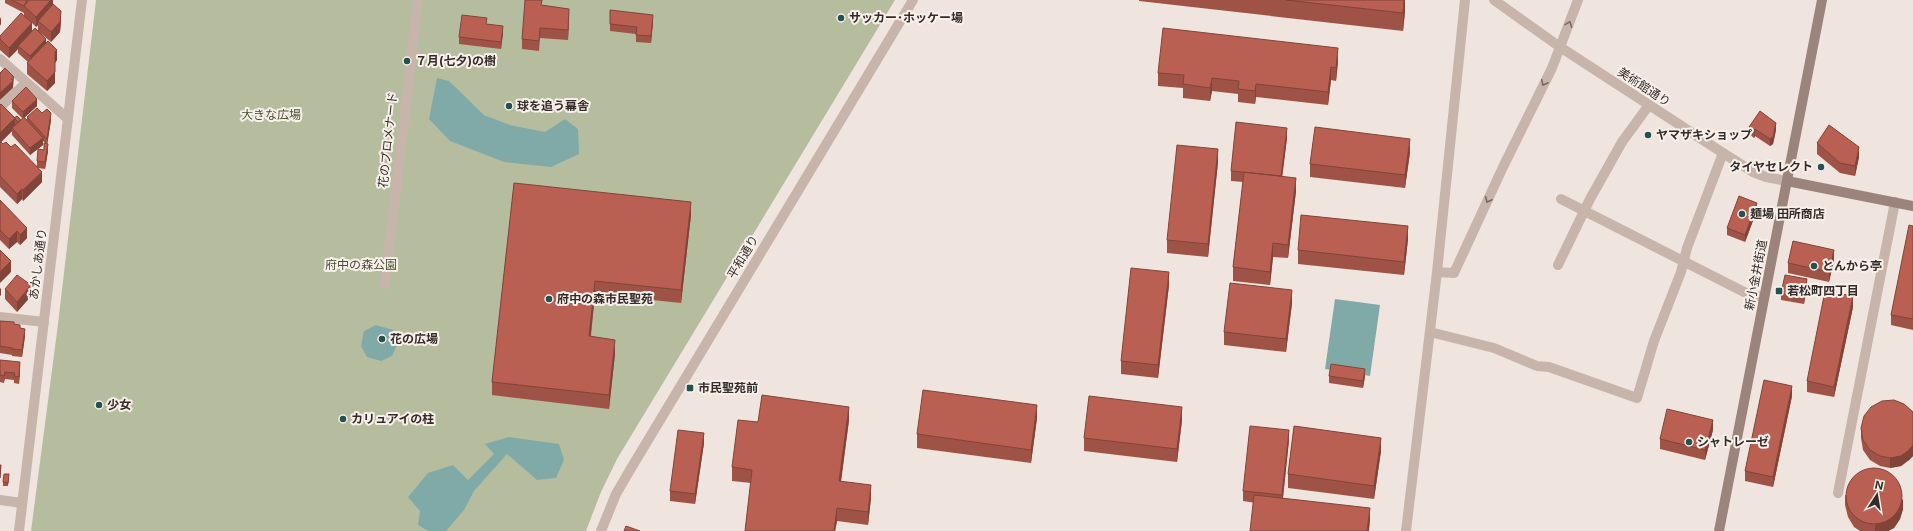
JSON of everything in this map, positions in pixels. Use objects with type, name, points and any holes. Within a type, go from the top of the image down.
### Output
[{"type":"main road","name":"新小金井街道","points":[[1718,531],[1822,0]]},
{"type":"main road","points":[[1787,181],[1913,206]]},
{"type":"street","name":"あかしあ通り","points":[[19,531],[82,0]]},
{"type":"street","name":"花のプロメナード","points":[[385,284],[418,0]]},
{"type":"street","name":"平和通り","points":[[601,531],[616,494],[630,470],[912,0]]},
{"type":"street","points":[[1406,531],[1437,272],[1466,0]]},
{"type":"street","name":"美術館通り","points":[[1494,0],[1560,47],[1753,172],[1766,177],[1787,181]]},
{"type":"street","points":[[1437,272],[1454,273],[1560,47],[1578,0]]},
{"type":"street","points":[[0,59],[68,119]]},
{"type":"street","points":[[0,107],[26,83]]},
{"type":"street","points":[[1558,265],[1584,211],[1622,142],[1648,105]]},
{"type":"street","points":[[1430,332],[1494,348],[1537,366],[1549,367],[1637,398],[1654,341],[1723,153]]},
{"type":"street","points":[[1561,199],[1744,292],[1764,298]]},
{"type":"street","points":[[1838,493],[1895,202]]},
{"type":"street","points":[[0,317],[44,322]]},
{"type":"street","points":[[0,500],[22,503]]},
{"type":"green space","name":"府中の森公園","points":[[96,0],[895,0],[617,459],[601,492],[586,531],[31,531],[58,324]]},
{"type":"water","points":[[437,78],[449,81],[484,115],[510,125],[545,132],[565,119],[578,129],[579,154],[551,167],[504,162],[450,141],[429,119]]},
{"type":"water","points":[[1335,299],[1380,305],[1370,376],[1325,369]]},
{"type":"water","points":[[376,325],[393,330],[398,343],[392,356],[381,361],[367,357],[361,346],[364,331]]},
{"type":"water","points":[[509,437],[559,444],[564,460],[556,478],[537,480],[507,454],[474,491],[464,510],[446,531],[428,531],[418,525],[420,511],[408,497],[428,473],[453,465],[468,480],[494,454],[485,444]]},
{"type":"building","points":[[12,0],[27,0],[24,6]]},
{"type":"building","points":[[29,0],[51,0],[36,17],[24,6]]},
{"type":"building","points":[[525,0],[542,0],[541,5],[569,9],[568,30],[540,28],[539,41],[522,39]]},
{"type":"building","points":[[1286,0],[1404,0],[1403,13]]},
{"type":"building","points":[[53,4],[61,11],[60,22],[51,32],[38,21]]},
{"type":"building","points":[[610,10],[653,15],[651,36],[636,35],[637,27],[610,24]]},
{"type":"building","points":[[21,13],[32,23],[9,48],[0,39],[0,36]]},
{"type":"building","points":[[462,15],[487,18],[486,24],[503,26],[501,42],[459,37]]},
{"type":"building","points":[[35,28],[46,39],[30,56],[18,46]]},
{"type":"building","points":[[1163,28],[1338,48],[1336,68],[1331,67],[1328,92],[1256,84],[1255,91],[1238,89],[1239,81],[1212,78],[1210,88],[1183,84],[1184,75],[1158,73]]},
{"type":"building","points":[[48,41],[57,50],[55,52],[55,72],[47,81],[27,63]]},
{"type":"building","points":[[5,68],[14,77],[11,79],[13,81],[0,93],[0,73]]},
{"type":"building","points":[[26,87],[37,99],[23,112],[12,101]]},
{"type":"building","points":[[1,104],[15,118],[0,133],[0,105]]},
{"type":"building","points":[[37,108],[42,113],[47,109],[51,113],[47,139],[27,117]]},
{"type":"building","points":[[1760,111],[1776,123],[1773,137],[1770,139],[1755,129],[1754,131],[1749,127]]},
{"type":"building","points":[[17,116],[21,120],[18,122],[14,118]]},
{"type":"building","points":[[24,117],[43,138],[30,148],[12,128]]},
{"type":"building","points":[[1236,122],[1287,128],[1281,176],[1231,171]]},
{"type":"building","points":[[1829,125],[1859,147],[1855,166],[1840,163],[1817,143]]},
{"type":"building","points":[[1315,127],[1410,139],[1405,175],[1310,164]]},
{"type":"building","points":[[1,142],[3,144],[6,142],[11,147],[15,144],[42,172],[17,194],[0,176]]},
{"type":"building","points":[[44,143],[48,144],[45,162],[37,161],[38,149],[44,150]]},
{"type":"building","points":[[1177,145],[1218,149],[1208,244],[1167,240]]},
{"type":"building","points":[[1244,172],[1296,178],[1288,245],[1273,243],[1270,272],[1233,267]]},
{"type":"building","name":"府中の森市民聖苑","points":[[514,183],[691,202],[681,290],[595,281],[589,336],[615,340],[609,395],[492,382]]},
{"type":"building","points":[[1739,196],[1757,203],[1745,235],[1727,228]]},
{"type":"building","points":[[0,200],[27,228],[20,235],[17,231],[9,239],[0,230]]},
{"type":"building","points":[[1301,215],[1408,226],[1404,262],[1298,250]]},
{"type":"building","points":[[1909,225],[1913,226],[1913,319],[1891,315]]},
{"type":"building","points":[[1793,241],[1834,250],[1829,272],[1788,263]]},
{"type":"building","points":[[0,250],[11,261],[0,272]]},
{"type":"building","points":[[1131,268],[1169,272],[1158,365],[1121,361]]},
{"type":"building","points":[[17,275],[31,285],[17,302],[5,289]]},
{"type":"building","points":[[1785,275],[1807,279],[1804,297],[1781,293]]},
{"type":"building","points":[[1230,283],[1292,290],[1286,339],[1224,332]]},
{"type":"building","points":[[1825,291],[1853,296],[1834,387],[1807,381]]},
{"type":"building","points":[[0,321],[14,322],[14,324],[20,325],[20,328],[25,329],[22,350],[0,346]]},
{"type":"building","points":[[0,360],[20,362],[19,377],[14,376],[15,373],[5,372],[4,376],[0,375]]},
{"type":"building","points":[[1331,364],[1365,369],[1363,381],[1329,376]]},
{"type":"building","points":[[1764,380],[1792,386],[1773,477],[1745,471]]},
{"type":"building","points":[[923,390],[1037,405],[1031,450],[917,434]]},
{"type":"building","points":[[762,395],[849,407],[839,481],[871,485],[868,512],[837,508],[834,531],[745,531],[752,470],[732,467],[738,420],[758,422]]},
{"type":"building","points":[[1089,396],[1182,407],[1177,449],[1084,438]]},
{"type":"building","points":[[1894,400],[1904,404],[1913,412],[1913,445],[1901,456],[1890,458],[1880,456],[1870,450],[1863,440],[1861,428],[1864,416],[1871,407],[1882,401]]},
{"type":"building","points":[[1667,409],[1713,420],[1705,450],[1660,439]]},
{"type":"building","points":[[1250,426],[1289,430],[1282,495],[1243,491]]},
{"type":"building","points":[[1294,426],[1381,438],[1374,486],[1288,474]]},
{"type":"building","points":[[678,430],[704,433],[695,494],[670,491]]},
{"type":"building","points":[[1868,468],[1880,468],[1890,472],[1898,480],[1902,490],[1902,502],[1898,512],[1890,520],[1880,524],[1868,524],[1858,520],[1850,512],[1846,502],[1846,490],[1850,480],[1858,472]]},
{"type":"building","points":[[4,474],[9,474],[8,483],[3,482]]},
{"type":"building","points":[[1254,495],[1370,508],[1367,531],[1250,531]]},
{"type":"building","points":[[626,526],[640,531],[624,531]]},
{"type":"place","name":"サッカー･ホッケー場","points":[[841,18]]},
{"type":"place","name":"７月(七夕)の樹","points":[[407,61]]},
{"type":"place","name":"球を追う幕舎","points":[[509,106]]},
{"type":"place","name":"ヤマザキショップ","points":[[1648,135]]},
{"type":"place","name":"タイヤセレクト","points":[[1821,167]]},
{"type":"place","name":"麺場 田所商店","points":[[1742,214]]},
{"type":"place","name":"とんから亭","points":[[1814,266]]},
{"type":"place","name":"若松町四丁目","points":[[1779,291]]},
{"type":"place","name":"府中の森市民聖苑","points":[[549,299]]},
{"type":"place","name":"花の広場","points":[[382,339]]},
{"type":"place","name":"市民聖苑前","points":[[690,388]]},
{"type":"place","name":"少女","points":[[99,405]]},
{"type":"place","name":"カリュアイの柱","points":[[343,419]]},
{"type":"place","name":"シャトレーゼ","points":[[1689,442]]},
{"type":"park label","name":"大きな広場","points":[[271,115]]}]
